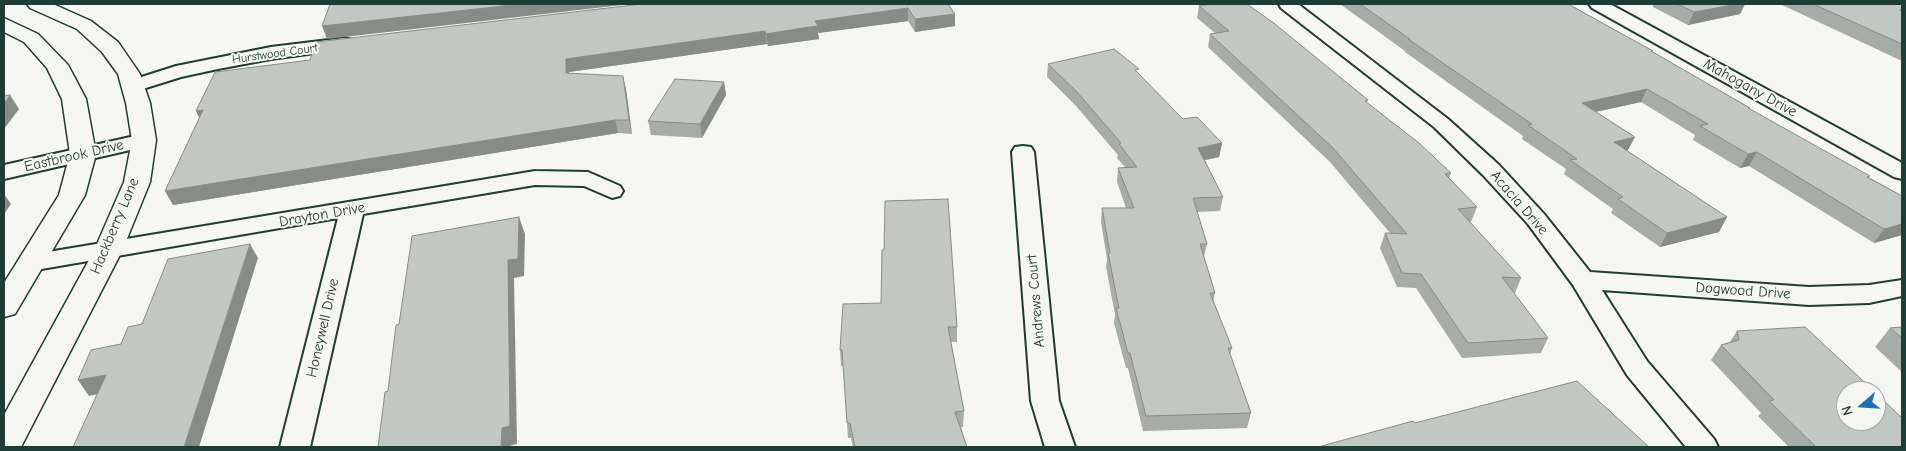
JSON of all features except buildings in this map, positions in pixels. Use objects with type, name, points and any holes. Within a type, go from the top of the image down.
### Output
[{"type":"street","name":"Hackberry Lane","points":[[4,447],[11,421],[108,251],[137,182],[144,140],[129,74],[114,54],[97,36],[84,26],[37,4]]},
{"type":"street","name":"Acacia Drive","points":[[1287,4],[1441,123],[1491,170],[1536,219],[1583,280],[1637,368],[1702,447]]},
{"type":"street","name":"Mahogany Drive","points":[[1598,4],[1902,172]]},
{"type":"street","points":[[4,24],[31,38],[57,65],[74,99],[83,154],[72,195],[4,307]]},
{"type":"street","name":"Hurstwood Court","points":[[133,86],[176,72],[218,63],[271,53],[360,42]]},
{"type":"street","name":"Eastbrook Drive","points":[[4,172],[144,140]]},
{"type":"street","name":"Andrews Court","points":[[1023,152],[1046,400],[1060,447]]},
{"type":"street","name":"Drayton Drive","points":[[30,263],[535,178],[588,179],[612,191]]},
{"type":"street","name":"Honeywell Drive","points":[[295,447],[352,210]]},
{"type":"street","name":"Dogwood Drive","points":[[1583,280],[1809,296],[1868,294],[1902,288]]}]
